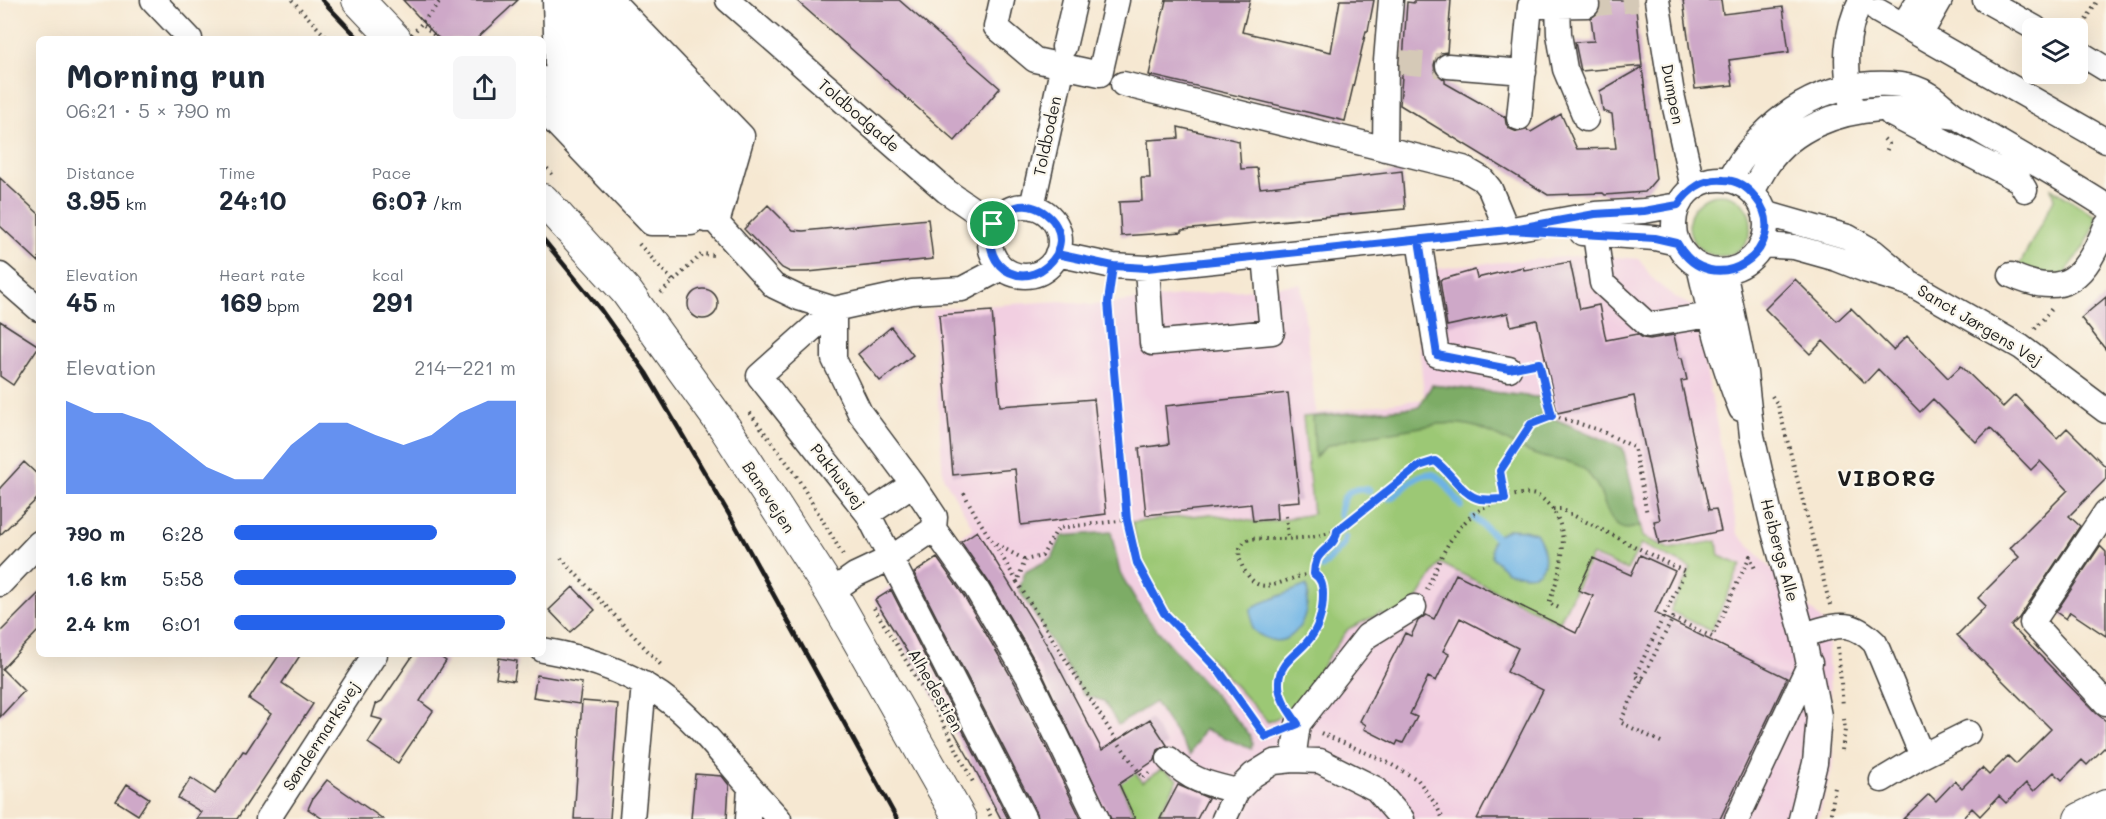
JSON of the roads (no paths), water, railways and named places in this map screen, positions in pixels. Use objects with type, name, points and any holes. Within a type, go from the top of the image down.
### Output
[{"type":"main road","points":[[358,0],[392,36]]},
{"type":"main road","name":"Banevejen","points":[[546,203],[626,291],[725,428],[843,584],[973,814]]},
{"type":"main road","points":[[2080,819],[2106,806]]},
{"type":"street","points":[[153,0],[187,36]]},
{"type":"street","points":[[543,36],[556,0]]},
{"type":"street","points":[[546,53],[556,0]]},
{"type":"street","points":[[556,0],[711,165],[717,223]]},
{"type":"street","name":"Pakhusvej","points":[[556,0],[557,63],[681,194],[717,223],[774,286],[799,298],[834,309]]},
{"type":"street","points":[[564,0],[602,20],[727,151],[717,223]]},
{"type":"street","points":[[584,0],[617,6],[742,136],[717,223]]},
{"type":"street","name":"Toldbodgade","points":[[728,0],[946,191],[993,224]]},
{"type":"street","points":[[1002,0],[996,27],[1035,60],[1063,56],[1100,74],[1117,0]]},
{"type":"street","name":"Toldboden","points":[[1032,207],[1075,0]]},
{"type":"street","points":[[1385,149],[1393,62],[1390,0]]},
{"type":"street","points":[[1637,0],[1643,0]]},
{"type":"street","name":"Dumpen","points":[[1657,0],[1686,196]]},
{"type":"street","points":[[1912,30],[1918,0]]},
{"type":"street","points":[[1912,30],[1940,0]]},
{"type":"street","points":[[1985,0],[2022,21]]},
{"type":"street","points":[[1558,5],[1559,34],[1565,69],[1586,119]]},
{"type":"street","points":[[1519,118],[1530,6],[1587,5]]},
{"type":"street","points":[[1853,113],[1846,60],[1848,35],[1852,16],[1869,5],[2106,141]]},
{"type":"street","points":[[2088,58],[2106,69]]},
{"type":"street","points":[[1448,66],[1524,72]]},
{"type":"street","points":[[546,82],[666,208],[717,223]]},
{"type":"street","points":[[1123,84],[1463,168],[1482,179],[1490,189],[1508,230]]},
{"type":"street","points":[[1729,180],[1748,152],[1771,126],[1791,110],[1820,95],[1849,86],[1887,84],[1914,88],[1932,95],[1957,117],[2106,206]]},
{"type":"street","points":[[1752,192],[1768,164],[1785,144],[1829,118],[1881,109],[1909,110],[1957,117]]},
{"type":"street","points":[[1881,109],[2019,180],[2025,190]]},
{"type":"street","points":[[546,113],[651,223],[717,223]]},
{"type":"street","points":[[1057,254],[1113,266],[1147,268],[1508,230],[1595,214],[1644,211],[1686,196],[1704,182],[1716,179],[1741,184],[1760,202],[1766,224],[1761,246],[1746,263],[1736,268],[1724,271],[1707,270],[1699,266],[1682,253],[1674,231],[1674,218],[1686,196]]},
{"type":"street","points":[[1017,206],[1032,207],[1046,213],[1056,225],[1060,239],[1057,254],[1050,266],[1040,273],[1027,276],[1014,275],[1002,268],[994,259],[990,248],[993,224],[1003,213],[1017,206]]},
{"type":"street","name":"Sanct Jørgens Vej","points":[[1764,213],[1848,237],[1874,252],[1911,284],[2021,346],[2106,411]]},
{"type":"street","points":[[2011,275],[2026,282],[2042,284],[2064,282],[2083,270],[2096,252],[2106,226]]},
{"type":"street","points":[[1508,230],[1655,238],[1677,243]]},
{"type":"street","points":[[1595,234],[1602,283],[1648,325],[1710,315]]},
{"type":"street","points":[[1419,240],[1437,355],[1509,369]]},
{"type":"street","name":"Sanct Jørgens Vej","points":[[1761,246],[1794,247],[1911,284]]},
{"type":"street","points":[[1147,268],[1152,343],[1272,332],[1265,256]]},
{"type":"street","name":"Heibergs Alle","points":[[1699,266],[1727,375],[1752,436]]},
{"type":"street","name":"Pakhusvej","points":[[913,484],[868,514],[759,376],[834,309],[912,292],[962,289],[1002,268]]},
{"type":"street","name":"Heibergs Alle","points":[[1724,271],[1745,373],[1752,436],[1773,528],[1810,663],[1819,716],[1815,762],[1801,819]]},
{"type":"street","points":[[0,275],[36,306]]},
{"type":"street","points":[[834,309],[834,360],[860,412],[935,517],[934,529],[976,588],[1029,678],[1097,819]]},
{"type":"street","points":[[2106,512],[2032,622],[2106,703]]},
{"type":"street","points":[[868,514],[1024,819]]},
{"type":"street","points":[[843,584],[891,558],[934,529]]},
{"type":"street","points":[[0,584],[36,546]]},
{"type":"street","points":[[1283,761],[1298,724],[1367,636],[1414,606]]},
{"type":"street","points":[[1803,635],[1836,626],[1852,626],[1863,631],[1875,643],[1922,756]]},
{"type":"street","points":[[546,650],[569,654],[605,665],[644,684],[664,698],[694,724],[779,819]]},
{"type":"street","name":"Søndermarksvej","points":[[268,819],[373,657]]},
{"type":"street","points":[[1737,819],[1810,663]]},
{"type":"street","points":[[632,819],[644,684]]},
{"type":"street","points":[[1766,759],[1795,736],[1817,731]]},
{"type":"street","points":[[1882,780],[1922,756],[1968,733]]},
{"type":"street","points":[[1169,759],[1183,773],[1191,777],[1237,791]]},
{"type":"street","points":[[1224,819],[1237,791],[1253,775],[1283,761],[1320,761],[1376,789],[1402,819]]},
{"type":"street","points":[[748,819],[750,787]]},
{"type":"water","points":[[1510,529],[1536,533],[1544,556],[1542,569],[1537,573],[1530,575],[1509,572],[1492,557],[1491,546],[1494,538]]},
{"type":"water","points":[[1307,585],[1306,612],[1295,632],[1287,639],[1276,641],[1265,638],[1252,629],[1251,609]]},
{"type":"waterway","points":[[1389,498],[1418,477],[1426,474],[1433,475],[1445,483],[1461,506]]},
{"type":"waterway","points":[[1340,515],[1342,503],[1347,494],[1356,490],[1369,490]]},
{"type":"waterway","points":[[1474,518],[1495,536]]},
{"type":"waterway","points":[[1322,567],[1344,544],[1345,538]]},
{"type":"tunnel","points":[[1587,5],[1637,0]]},
{"type":"tunnel","points":[[1399,62],[1448,66]]},
{"type":"railway","points":[[322,0],[356,36]]},
{"type":"railway","points":[[546,243],[601,310],[646,373],[733,521],[897,819]]},
{"type":"district","name":"VIBORG","points":[[1887,478]]}]
